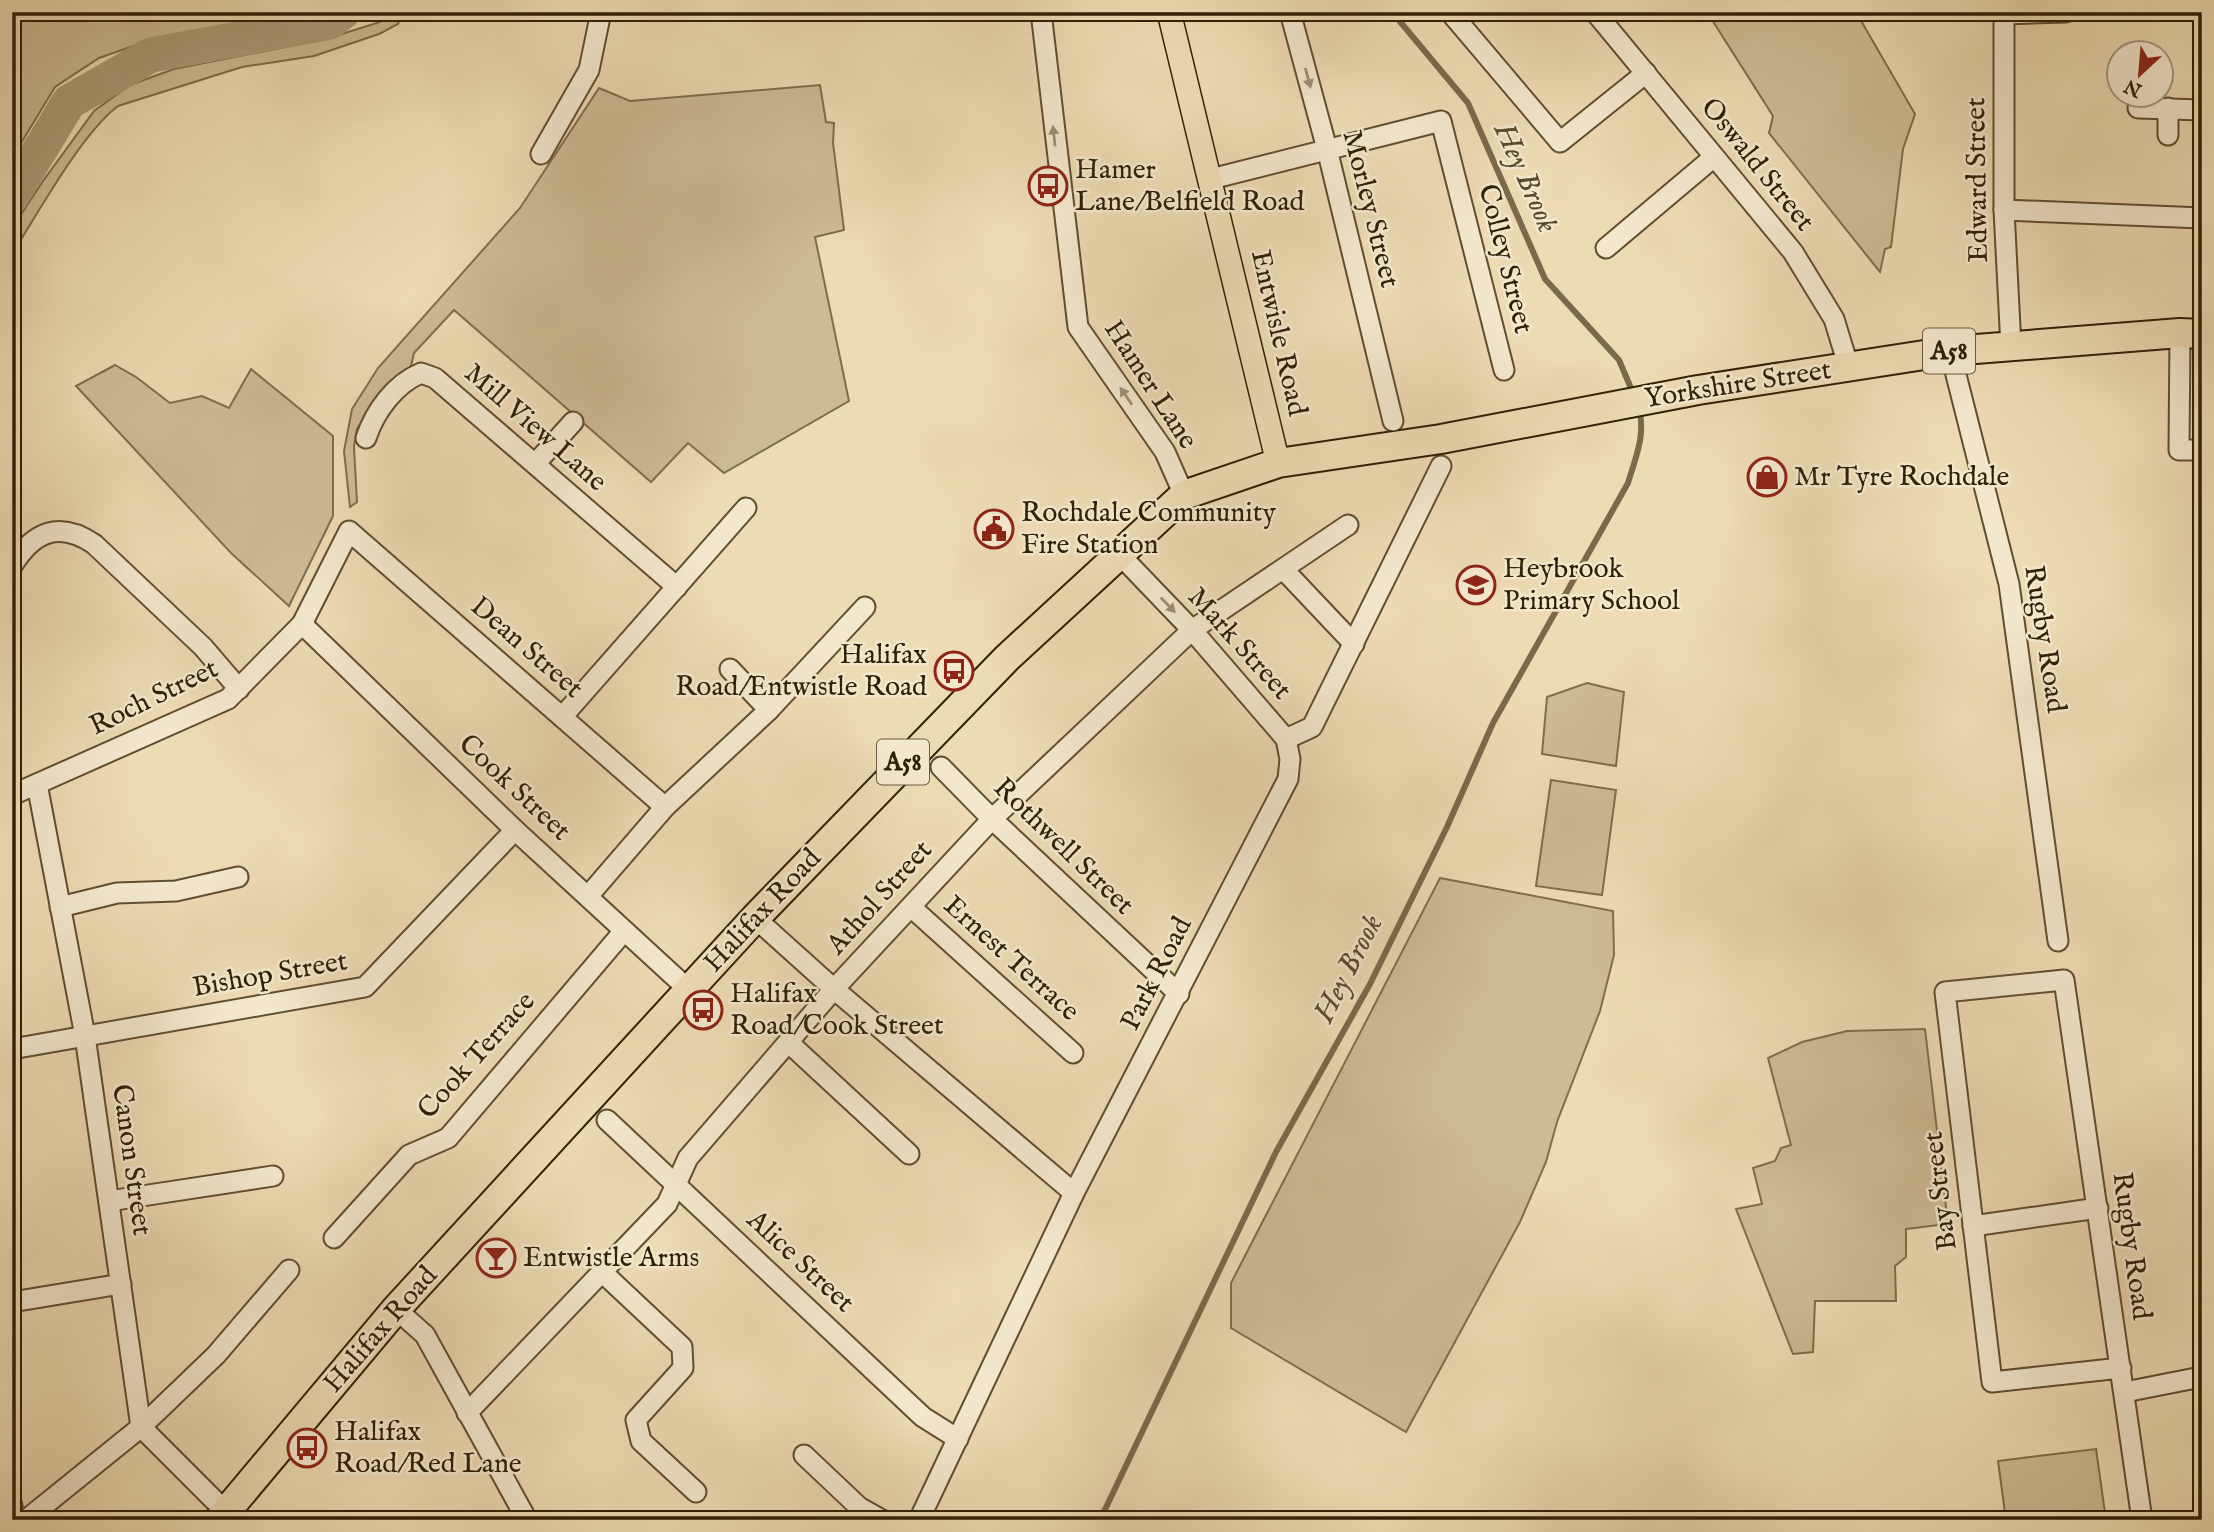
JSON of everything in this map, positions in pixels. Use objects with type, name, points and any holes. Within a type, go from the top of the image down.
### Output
[{"type":"highway","name":"Yorkshire Street","points":[[1278,463],[1441,439],[1698,390],[1951,351],[2191,333]]},
{"type":"highway","name":"Halifax Road","points":[[227,1517],[396,1309],[754,918],[1007,658],[1121,556],[1184,495],[1278,463]]},
{"type":"main road","name":"Entwisle Road","points":[[1169,12],[1278,463]]},
{"type":"street","points":[[541,154],[589,70],[601,12]]},
{"type":"street","name":"Hamer Lane","points":[[1041,12],[1078,327],[1165,452],[1184,495]]},
{"type":"street","name":"Morley Street","points":[[1290,12],[1327,149],[1393,421]]},
{"type":"street","points":[[1450,12],[1560,142],[1646,73]]},
{"type":"street","name":"Oswald Street","points":[[1595,12],[1803,267],[1833,319],[1849,368]]},
{"type":"street","points":[[2004,13],[2066,12]]},
{"type":"street","name":"Edward Street","points":[[2004,13],[2004,210],[2011,347]]},
{"type":"street","points":[[2168,135],[2168,108],[2202,110]]},
{"type":"street","name":"Colley Street","points":[[1327,149],[1441,121],[1505,343],[1504,370]]},
{"type":"street","points":[[1211,179],[1327,149]]},
{"type":"street","points":[[1606,248],[1714,157]]},
{"type":"street","points":[[2004,210],[2202,218]]},
{"type":"street","points":[[2191,333],[2179,450],[2202,450]]},
{"type":"street","name":"Rugby Road","points":[[1951,351],[2009,584],[2058,941]]},
{"type":"street","name":"Mill View Lane","points":[[366,438],[379,411],[396,389],[421,373],[435,378],[677,587]]},
{"type":"street","points":[[535,464],[573,422]]},
{"type":"street","points":[[1286,739],[1312,727],[1441,466]]},
{"type":"street","points":[[562,717],[746,508]]},
{"type":"street","name":"Athol Street","points":[[467,1413],[667,1204],[688,1158],[834,989],[992,819],[1192,630],[1348,525]]},
{"type":"street","name":"Roch Street","points":[[12,795],[228,699],[302,624],[349,531]]},
{"type":"street","name":"Dean Street","points":[[349,531],[665,807]]},
{"type":"street","points":[[12,566],[33,540],[48,532],[79,534],[94,544],[203,647],[239,689]]},
{"type":"street","name":"Mark Street","points":[[1121,556],[1192,630],[1286,739]]},
{"type":"street","points":[[1283,570],[1354,643]]},
{"type":"street","points":[[589,895],[665,807],[769,710],[864,607]]},
{"type":"street","name":"Cook Street","points":[[302,624],[515,830],[589,895],[689,990]]},
{"type":"street","points":[[730,669],[769,710]]},
{"type":"street","name":"Park Road","points":[[919,1520],[1074,1193],[1288,779],[1290,759],[1286,739]]},
{"type":"street","name":"Rothwell Street","points":[[942,767],[992,819],[1179,994]]},
{"type":"street","name":"Canon Street","points":[[37,784],[85,1036],[141,1426]]},
{"type":"street","name":"Bishop Street","points":[[12,1049],[365,987],[515,830]]},
{"type":"street","points":[[60,907],[117,893],[176,891],[238,877]]},
{"type":"street","name":"Ernest Terrace","points":[[911,906],[1073,1053]]},
{"type":"street","points":[[754,918],[1074,1193]]},
{"type":"street","name":"Cook Terrace","points":[[334,1238],[409,1155],[448,1138],[624,931]]},
{"type":"street","name":"Rugby Road","points":[[2064,980],[2142,1520]]},
{"type":"street","name":"Bay Street","points":[[2064,980],[1945,992],[1992,1382],[2121,1368]]},
{"type":"street","points":[[788,1042],[909,1154]]},
{"type":"street","name":"Alice Street","points":[[607,1120],[923,1417],[958,1439]]},
{"type":"street","points":[[109,1201],[273,1175]]},
{"type":"street","points":[[1973,1226],[2098,1208]]},
{"type":"street","points":[[26,1520],[141,1426],[216,1355],[289,1270]]},
{"type":"street","points":[[601,1270],[682,1347],[683,1368],[636,1420],[641,1441],[696,1492]]},
{"type":"street","points":[[12,1302],[121,1284]]},
{"type":"street","points":[[396,1309],[425,1335],[527,1520]]},
{"type":"street","points":[[2125,1392],[2201,1377]]},
{"type":"street","points":[[141,1426],[227,1517]]},
{"type":"street","points":[[804,1455],[859,1507],[882,1520]]},
{"type":"street","points":[[12,1506],[14,1520]]},
{"type":"shaded area","points":[[12,12],[281,12],[233,28],[139,44],[99,58],[55,87],[12,158]]},
{"type":"shaded area","points":[[386,12],[403,12],[398,24],[379,34],[314,56],[242,67],[118,106],[104,118],[75,154],[12,254],[12,228],[43,181],[94,111],[130,85],[174,69],[326,39],[380,22]]},
{"type":"shaded area","points":[[1707,12],[1856,12],[1915,114],[1903,149],[1891,247],[1885,249],[1880,272],[1769,133],[1773,116]]},
{"type":"shaded area","points":[[820,85],[826,122],[834,123],[833,143],[844,230],[815,237],[849,401],[724,473],[688,443],[651,482],[454,310],[414,353],[411,366],[381,396],[357,429],[354,447],[357,502],[350,507],[344,451],[352,409],[378,368],[520,208],[599,88],[630,101]]},
{"type":"shaded area","points":[[115,365],[170,403],[202,396],[229,408],[251,369],[333,436],[333,516],[289,606],[231,553],[76,386]]},
{"type":"shaded area","points":[[1587,683],[1624,692],[1616,766],[1542,754],[1547,697]]},
{"type":"shaded area","points":[[1551,780],[1616,790],[1602,895],[1536,886]]},
{"type":"shaded area","points":[[1440,878],[1613,911],[1614,955],[1600,1011],[1557,1122],[1546,1162],[1520,1222],[1406,1432],[1231,1328],[1231,1283]]},
{"type":"shaded area","points":[[1925,1029],[1948,1224],[1906,1229],[1906,1257],[1895,1266],[1896,1301],[1815,1301],[1813,1352],[1793,1354],[1736,1209],[1762,1204],[1753,1168],[1775,1161],[1781,1148],[1791,1145],[1768,1058],[1802,1042],[1847,1031]]},
{"type":"shaded area","points":[[2096,1449],[2106,1520],[2006,1520],[1998,1461]]},
{"type":"waterway","points":[[12,196],[69,102],[151,55],[330,22],[343,12]]},
{"type":"waterway","name":"Hey Brook","points":[[1392,12],[1468,103],[1545,279],[1619,360],[1633,393]]},
{"type":"waterway","name":"Hey Brook","points":[[1100,1520],[1276,1152],[1370,984],[1447,827],[1493,723],[1628,483],[1640,438],[1639,410]]},
{"type":"place","name":"Hamer Lane/Belfield Road","points":[[1048,186]]},
{"type":"place","name":"Mr Tyre Rochdale","points":[[1767,477]]},
{"type":"place","name":"Rochdale Community Fire Station","points":[[994,529]]},
{"type":"place","name":"Heybrook Primary School","points":[[1476,585]]},
{"type":"place","name":"Halifax Road/Entwistle Road","points":[[954,671]]},
{"type":"place","name":"Halifax Road/Cook Street","points":[[703,1010]]},
{"type":"place","name":"Entwistle Arms","points":[[496,1258]]},
{"type":"place","name":"Halifax Road/Red Lane","points":[[307,1448]]}]
